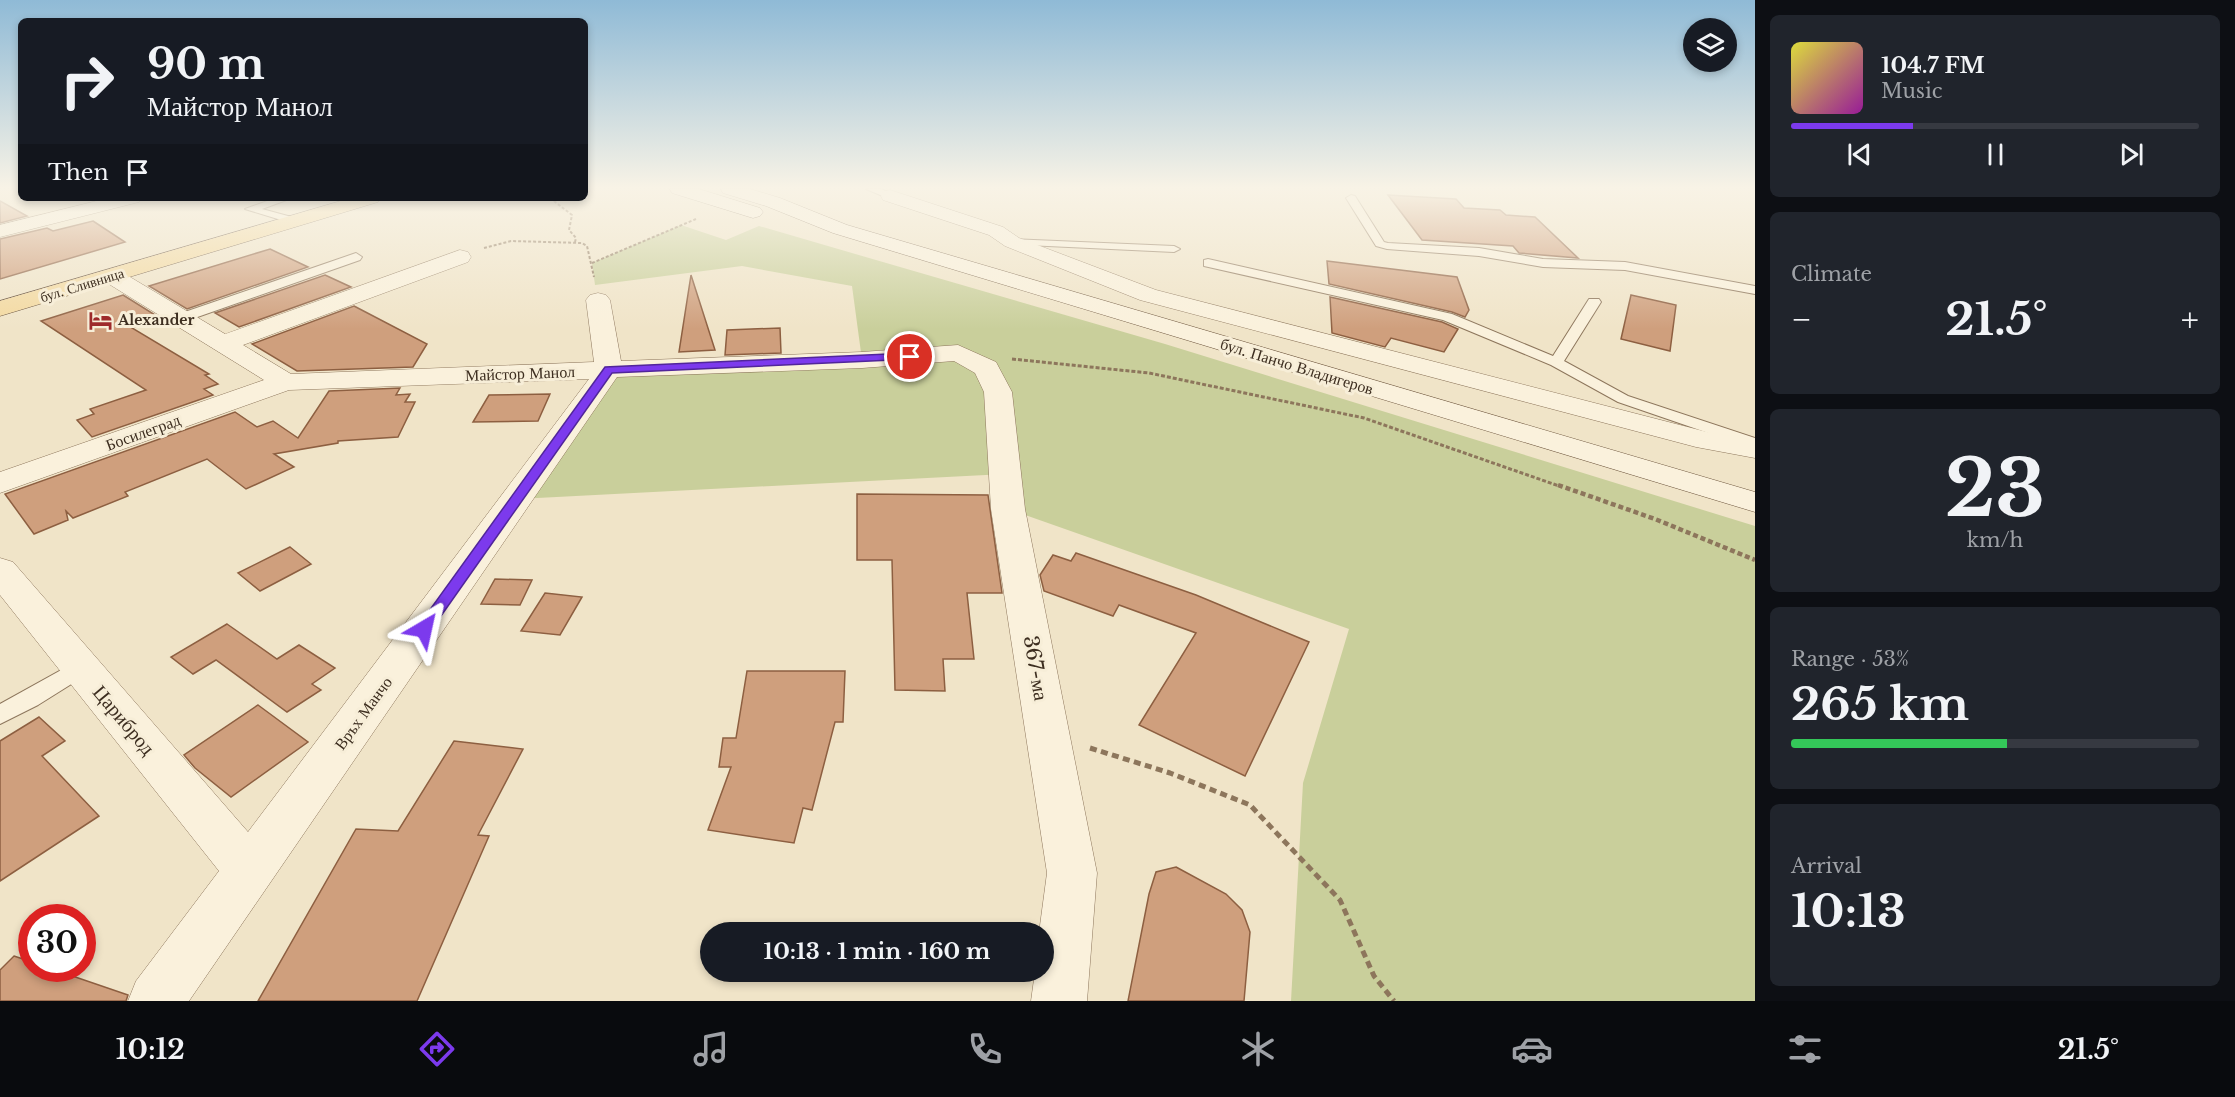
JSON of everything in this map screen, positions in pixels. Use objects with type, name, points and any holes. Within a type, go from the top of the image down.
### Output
[{"type":"main road","name":"бул. Сливница","points":[[0,309],[112,276],[235,236]]},
{"type":"street","name":"бул. Панчо Владигеров","points":[[863,236],[1755,502]]},
{"type":"street","points":[[1003,236],[1012,242],[1148,295],[1707,441],[1755,449]]},
{"type":"street","points":[[223,343],[460,257]]},
{"type":"street","points":[[112,276],[286,382]]},
{"type":"street","points":[[595,281],[609,370]]},
{"type":"street","name":"Майстор Манол","points":[[286,382],[862,360],[958,353]]},
{"type":"street","name":"367-ма","points":[[958,353],[986,368],[998,392],[1008,509],[1072,873],[1059,1001]]},
{"type":"street","name":"Връх Манчо","points":[[156,1001],[609,370]]},
{"type":"street","name":"Босилеград","points":[[0,483],[286,382]]},
{"type":"street","name":"Цариброд","points":[[0,570],[249,870]]},
{"type":"lane","points":[[1375,236],[1380,244],[1387,246],[1479,252],[1543,263],[1625,266],[1755,290]]},
{"type":"lane","points":[[1012,242],[1174,249]]},
{"type":"lane","points":[[182,318],[356,257]]},
{"type":"lane","points":[[1208,263],[1448,317],[1556,362],[1623,399],[1699,423],[1755,444]]},
{"type":"lane","points":[[1556,362],[1594,302]]},
{"type":"lane","points":[[0,715],[81,668]]},
{"type":"path","points":[[574,236],[575,242]]},
{"type":"path","points":[[595,281],[669,236]]},
{"type":"path","points":[[460,257],[511,241],[575,242],[587,246],[595,281]]},
{"type":"path","points":[[958,353],[1149,373],[1364,418],[1655,519],[1755,560]]},
{"type":"path","points":[[1050,745],[1087,747],[1170,773],[1250,805],[1340,900],[1374,976],[1394,1001]]},
{"type":"green space","points":[[656,236],[713,236],[726,240],[736,236],[792,236],[1165,344],[1755,526],[1755,1001],[1291,1001],[1303,783],[1349,629],[1008,509],[1005,474],[518,499],[609,370],[862,360],[852,286],[742,266],[595,285],[592,263]]},
{"type":"building","points":[[14,236],[115,236],[125,242],[0,279],[0,239]]},
{"type":"building","points":[[1419,236],[1555,236],[1578,258],[1519,253],[1513,246],[1422,240]]},
{"type":"building","points":[[270,249],[308,267],[187,309],[149,286]]},
{"type":"building","points":[[1327,261],[1457,277],[1469,310],[1465,317],[1329,284]]},
{"type":"building","points":[[325,275],[351,287],[239,327],[215,313]]},
{"type":"building","points":[[691,275],[715,350],[679,352]]},
{"type":"building","points":[[123,295],[160,318],[132,328],[209,374],[205,375],[218,384],[204,389],[213,395],[92,437],[77,420],[94,414],[90,409],[146,390],[41,321]]},
{"type":"building","points":[[1631,295],[1676,305],[1670,351],[1621,339]]},
{"type":"building","points":[[1330,297],[1442,322],[1458,329],[1444,352],[1391,338],[1385,347],[1332,333]]},
{"type":"building","points":[[354,306],[427,344],[413,367],[297,371],[252,344]]},
{"type":"building","points":[[780,328],[781,353],[725,355],[727,330]]},
{"type":"building","points":[[400,388],[396,395],[410,394],[405,402],[415,402],[398,437],[338,441],[338,443],[274,454],[294,467],[246,489],[207,459],[125,492],[128,496],[73,518],[66,511],[68,520],[34,534],[5,494],[235,412],[257,427],[273,421],[298,438],[329,391]]},
{"type":"building","points":[[550,394],[538,421],[473,422],[489,395]]},
{"type":"building","points":[[857,494],[988,495],[1002,593],[967,593],[974,659],[943,659],[945,691],[895,690],[892,560],[857,560]]},
{"type":"building","points":[[290,547],[311,564],[260,591],[238,573]]},
{"type":"building","points":[[1076,553],[1196,595],[1309,642],[1245,776],[1139,725],[1196,633],[1119,605],[1113,616],[1044,591],[1040,575],[1053,555],[1071,561]]},
{"type":"building","points":[[495,579],[532,580],[520,605],[481,604]]},
{"type":"building","points":[[545,593],[582,597],[560,635],[521,631]]},
{"type":"building","points":[[227,624],[277,659],[299,645],[335,668],[312,684],[321,690],[287,712],[216,660],[193,674],[171,657]]},
{"type":"building","points":[[747,671],[845,671],[843,722],[835,722],[812,810],[803,808],[794,843],[708,830],[731,767],[719,767],[723,738],[736,738]]},
{"type":"building","points":[[258,705],[308,742],[231,797],[195,768],[184,755]]},
{"type":"building","points":[[39,717],[65,741],[42,756],[99,816],[0,881],[0,741]]},
{"type":"building","points":[[454,741],[523,749],[478,835],[489,836],[417,1001],[258,1001],[356,829],[398,831]]},
{"type":"building","points":[[1176,867],[1226,894],[1242,910],[1250,932],[1244,1001],[1128,1001],[1149,894],[1156,872]]},
{"type":"building","points":[[14,956],[18,957],[18,982],[90,982],[128,995],[126,1001],[0,1001],[0,970]]},
{"type":"place","name":"Alexander","points":[[100,320]]},
{"type":"route","points":[[424,629],[609,370],[910,357]]}]
